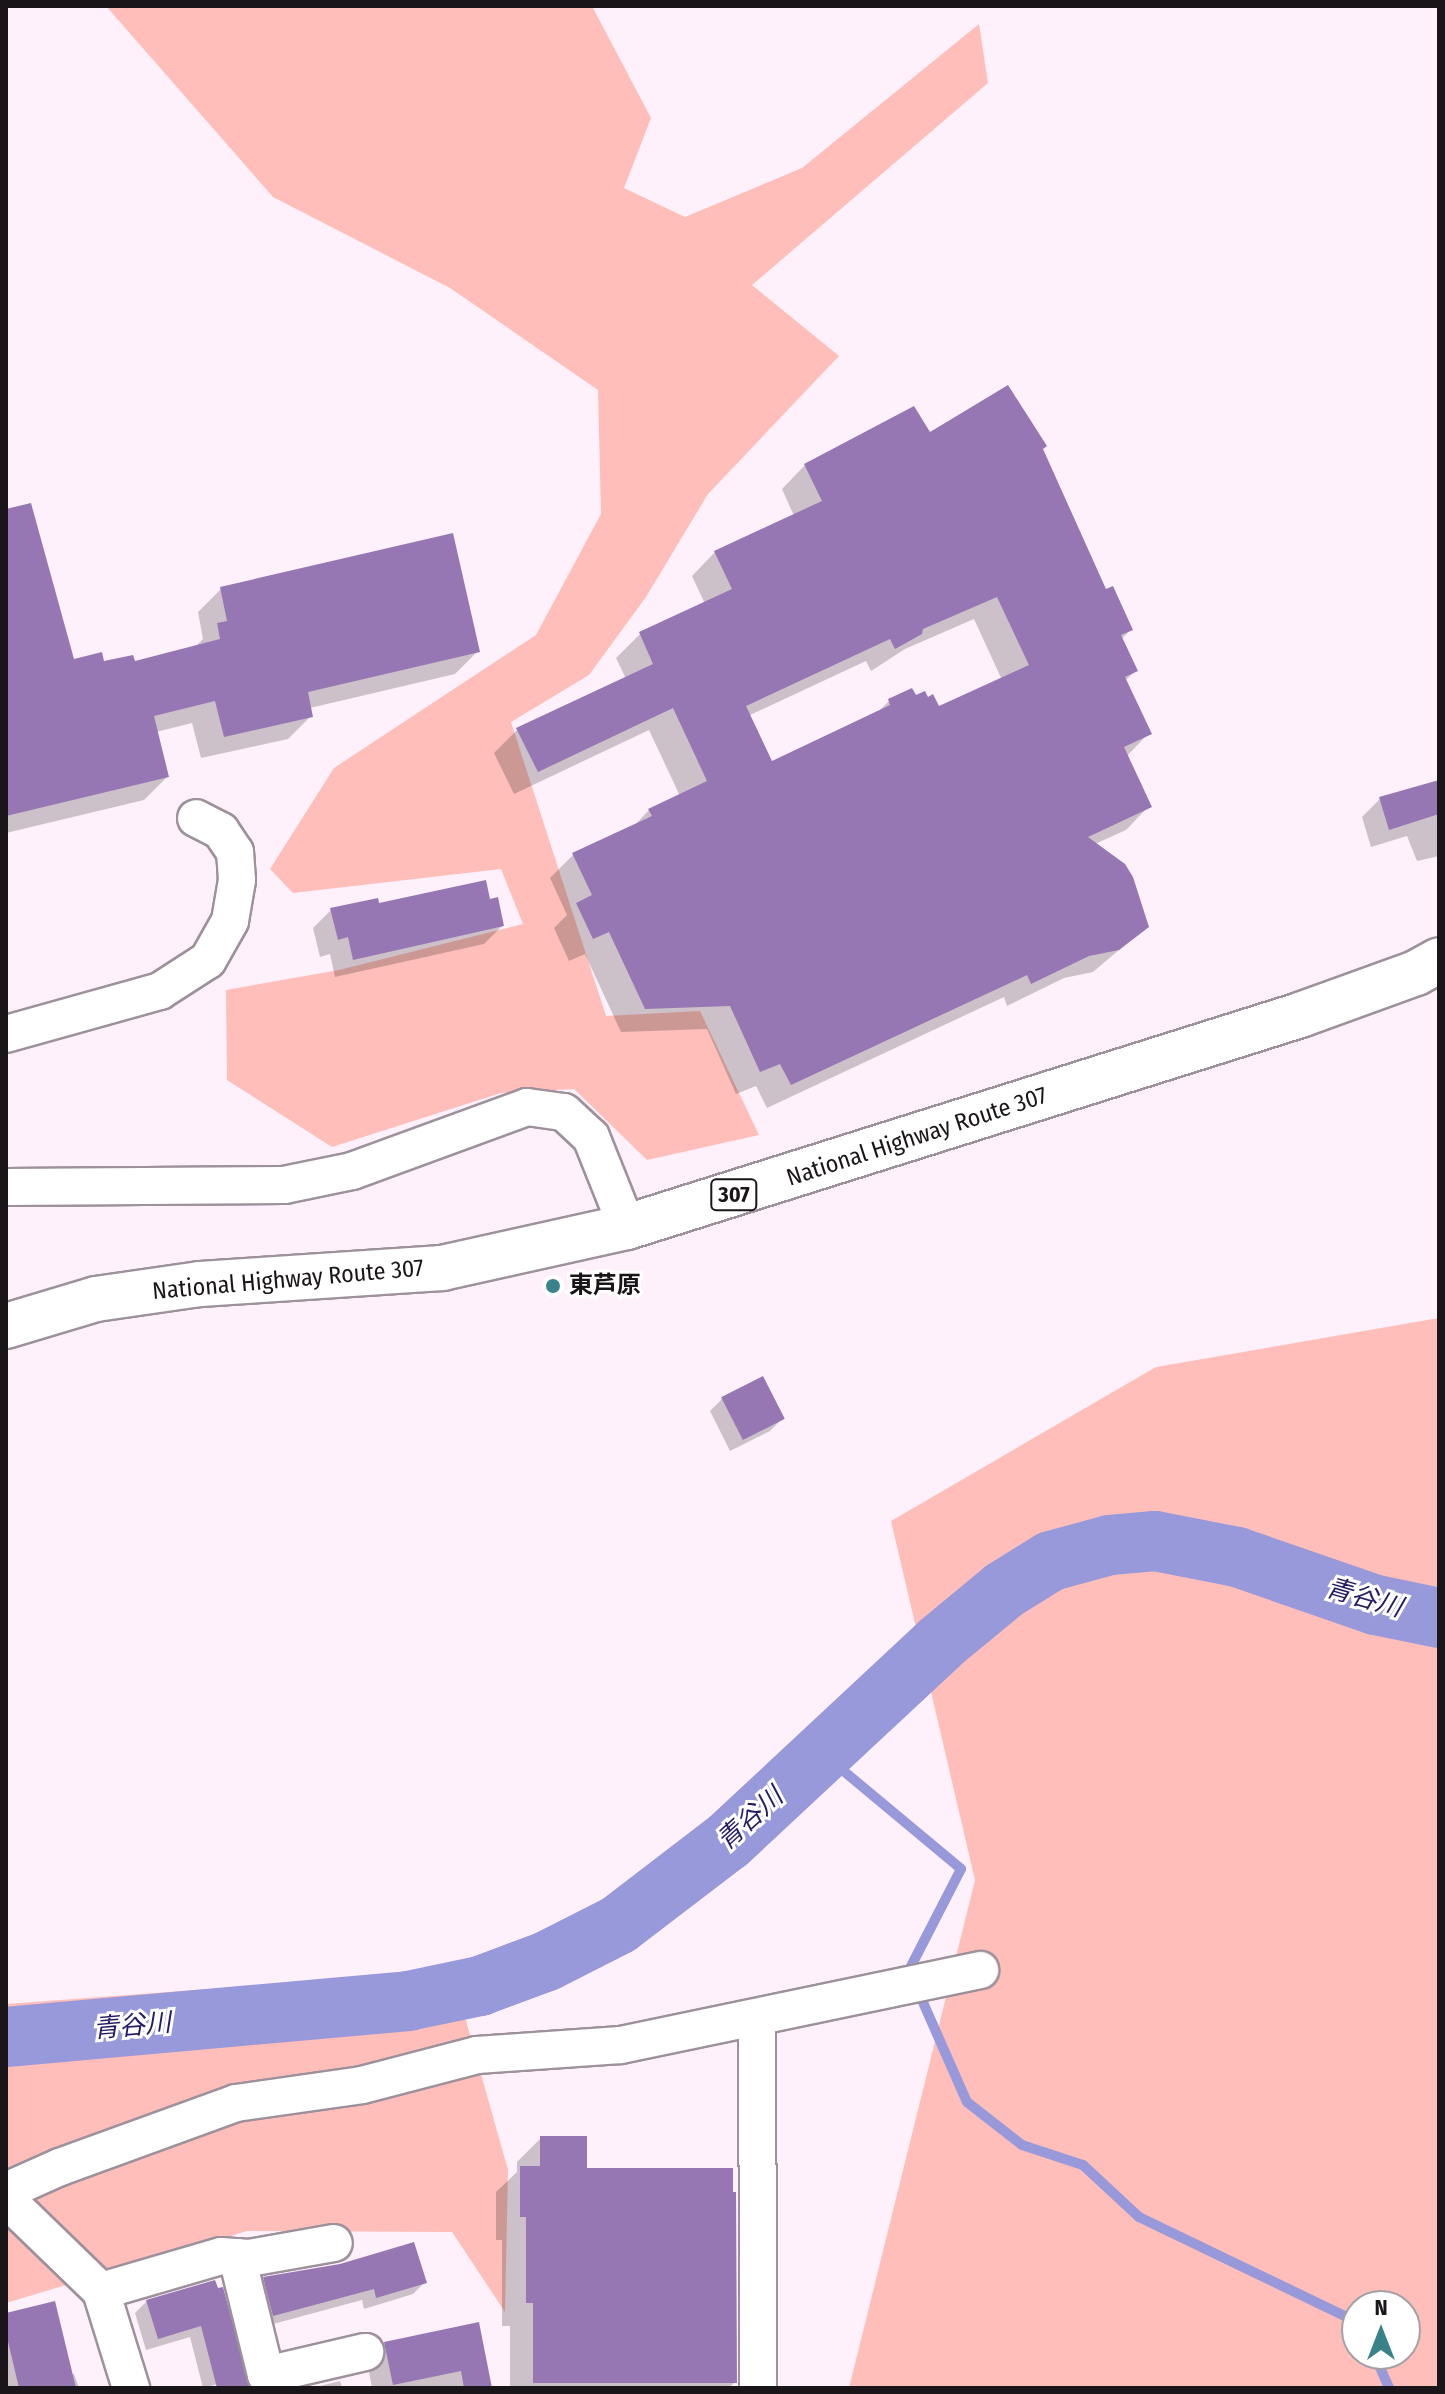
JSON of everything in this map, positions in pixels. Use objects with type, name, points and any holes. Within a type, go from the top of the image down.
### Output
[{"type":"highway","name":"National Highway Route 307","points":[[6,1326],[96,1299],[200,1284],[442,1268],[627,1227],[1285,1020],[1416,973],[1439,960]]},
{"type":"street","points":[[6,1034],[160,991],[208,960],[230,921],[237,880],[235,852],[221,831],[196,818]]},
{"type":"street","points":[[6,1187],[284,1185],[352,1171],[527,1107],[564,1112],[591,1137],[627,1227]]},
{"type":"street","points":[[6,2191],[60,2167],[236,2103],[362,2085],[477,2055],[621,2045],[980,1970]]},
{"type":"street","points":[[757,2018],[758,2388]]},
{"type":"street","points":[[6,2199],[101,2291],[131,2388]]},
{"type":"street","points":[[101,2291],[221,2256],[249,2258],[334,2243]]},
{"type":"street","points":[[237,2257],[266,2375],[365,2352]]},
{"type":"shaded area","points":[[106,6],[593,8],[651,118],[624,188],[685,217],[802,168],[979,24],[988,83],[752,285],[839,356],[708,494],[646,597],[589,675],[511,722],[606,1016],[700,1011],[759,1135],[647,1160],[574,1089],[501,1093],[332,1147],[227,1080],[226,990],[339,970],[523,924],[501,869],[293,893],[270,869],[334,768],[536,635],[601,514],[598,390],[450,288],[273,197]]},
{"type":"shaded area","points":[[1439,1318],[1439,2388],[849,2388],[975,1880],[891,1521],[1156,1367]]},
{"type":"shaded area","points":[[452,1971],[508,2170],[505,2312],[452,2232],[247,2231],[6,2303],[6,2004]]},
{"type":"building","points":[[1008,385],[1047,446],[1043,449],[1106,589],[1113,586],[1133,630],[1121,635],[1138,671],[1125,677],[1152,734],[1124,747],[1152,807],[1088,837],[1125,864],[1133,877],[1149,927],[1119,950],[1089,956],[1031,984],[1027,975],[791,1085],[780,1064],[760,1072],[730,1006],[645,1009],[609,932],[593,939],[576,903],[592,895],[572,853],[652,816],[648,809],[707,781],[673,708],[538,772],[516,728],[653,664],[639,632],[732,589],[714,551],[822,501],[804,464],[914,406],[930,432]],"holes":[[[997,597],[1029,665],[939,706],[933,694],[928,697],[925,691],[916,695],[912,688],[888,699],[890,705],[772,761],[746,706],[890,639],[895,649],[922,634],[923,629]]]},
{"type":"building","points":[[31,503],[74,659],[102,652],[104,661],[133,655],[135,661],[220,639],[217,623],[227,621],[220,587],[453,533],[480,652],[308,692],[313,717],[224,737],[215,701],[154,716],[169,777],[6,816],[6,509]]},
{"type":"building","points":[[1439,780],[1439,814],[1389,830],[1379,797]]},
{"type":"building","points":[[486,880],[490,899],[498,897],[504,926],[353,960],[348,937],[338,940],[330,908],[378,898],[379,903]]},
{"type":"building","points":[[763,1376],[785,1419],[743,1440],[721,1397]]},
{"type":"building","points":[[540,2136],[587,2136],[587,2168],[733,2168],[733,2192],[736,2192],[737,2383],[533,2383],[533,2303],[526,2303],[526,2217],[520,2217],[520,2166],[540,2166]]},
{"type":"building","points":[[414,2242],[427,2283],[376,2298],[374,2289],[273,2316],[263,2277],[340,2264]]},
{"type":"building","points":[[215,2280],[218,2288],[223,2287],[250,2388],[217,2388],[201,2326],[158,2339],[146,2300]]},
{"type":"building","points":[[55,2301],[76,2388],[19,2388],[6,2333],[6,2313]]},
{"type":"building","points":[[479,2322],[492,2388],[464,2388],[461,2371],[393,2385],[384,2342]]},
{"type":"waterway","name":"青谷川","points":[[6,2037],[408,2001],[480,1986],[547,1961],[618,1925],[728,1841],[940,1643],[1004,1590],[1051,1561],[1110,1545],[1155,1541],[1237,1557],[1376,1605],[1439,1618]]},
{"type":"waterway","points":[[822,1753],[961,1869],[909,1970],[912,1976]]},
{"type":"waterway","points":[[918,1991],[967,2102],[1022,2145],[1083,2165],[1139,2217],[1341,2314]]},
{"type":"waterway","points":[[1381,2370],[1389,2388]]},
{"type":"place","name":"東芦原","points":[[553,1286]]}]
